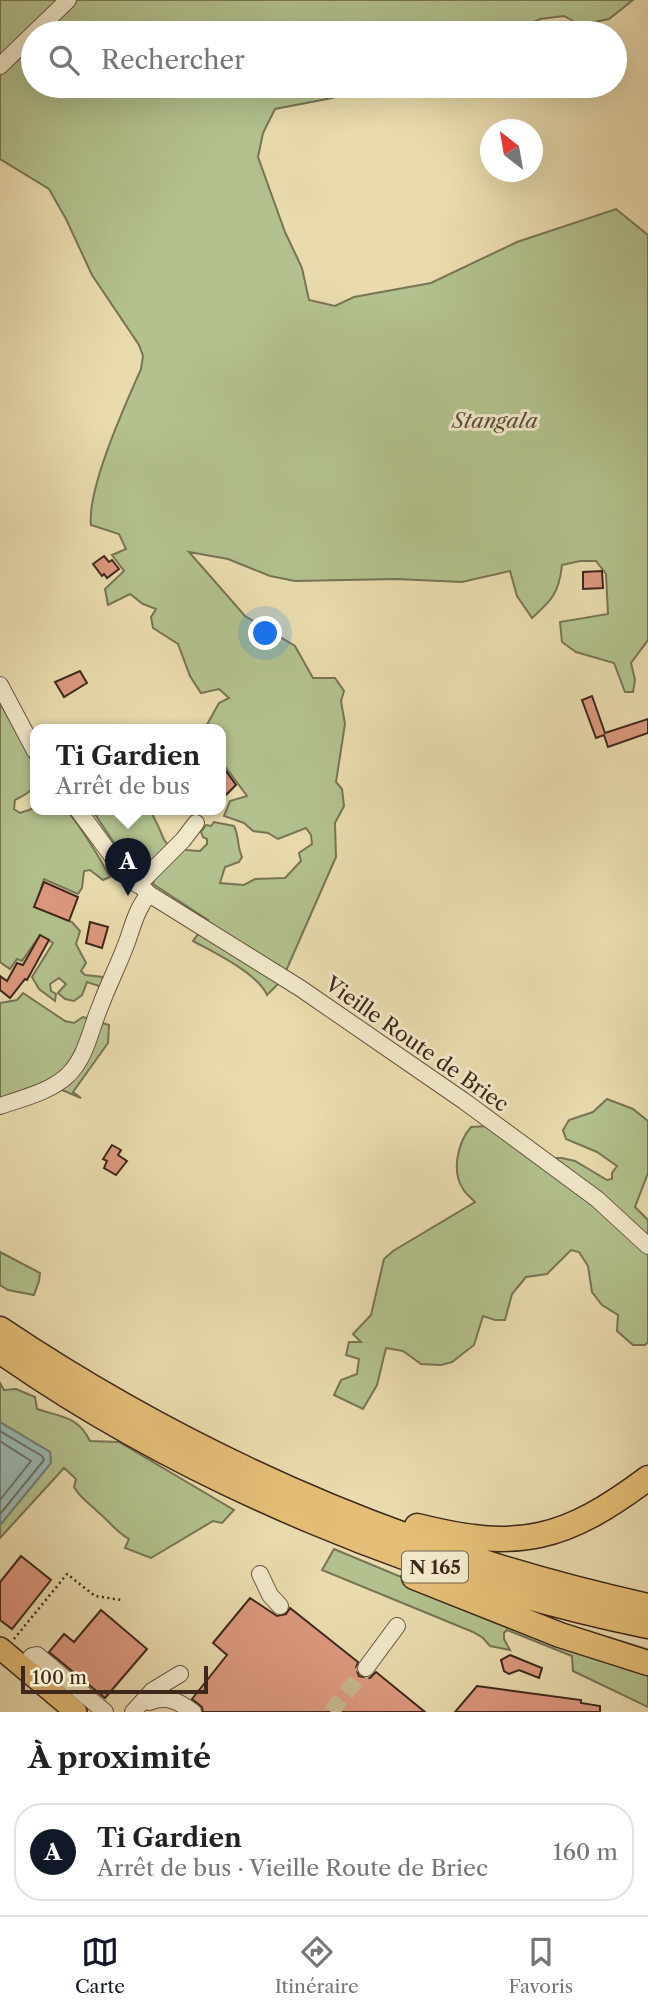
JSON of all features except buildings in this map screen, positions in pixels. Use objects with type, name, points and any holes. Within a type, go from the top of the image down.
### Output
[{"type":"highway","name":"N 165","points":[[0,1329],[185,1440],[338,1510],[450,1552],[510,1571],[648,1606]]},
{"type":"highway","name":"N 165","points":[[0,1350],[82,1403],[179,1458],[350,1536],[451,1573],[648,1626]]},
{"type":"highway","points":[[338,1510],[470,1537],[508,1540],[536,1537],[577,1524],[606,1508],[648,1478]]},
{"type":"highway","points":[[230,1483],[409,1575],[560,1634],[648,1663]]},
{"type":"main road","points":[[2,1652],[23,1666],[76,1712]]},
{"type":"main road","points":[[2,1652],[67,1712]]},
{"type":"street","points":[[46,21],[68,0]]},
{"type":"street","points":[[0,66],[21,46]]},
{"type":"street","points":[[0,685],[30,742]]},
{"type":"street","name":"Vieille Route de Briec","points":[[82,815],[117,863],[143,889],[300,988],[464,1101],[597,1199],[648,1246]]},
{"type":"street","points":[[0,1106],[50,1087],[69,1074],[76,1065],[92,1032],[98,1010],[143,900],[143,889],[167,856],[197,823]]},
{"type":"street","points":[[260,1574],[270,1595],[280,1606]]},
{"type":"street","points":[[366,1668],[397,1626]]},
{"type":"street","points":[[23,1666],[32,1656],[37,1655],[104,1712]]},
{"type":"street","points":[[156,1708],[180,1674],[156,1708]]},
{"type":"street","points":[[156,1708],[192,1712]]},
{"type":"path","points":[[2,1652],[67,1574],[95,1596],[122,1600]]},
{"type":"green space","name":"Stangala","points":[[0,0],[633,0],[609,19],[599,21],[573,21],[564,16],[536,21],[21,21],[21,98],[332,98],[275,109],[263,133],[258,157],[285,232],[302,268],[309,300],[335,306],[354,297],[431,283],[517,242],[616,209],[648,235],[648,640],[631,663],[635,680],[633,692],[625,692],[614,663],[576,652],[562,642],[560,622],[608,614],[606,574],[596,561],[562,565],[559,583],[553,595],[532,618],[517,596],[510,571],[462,582],[396,579],[295,581],[270,576],[228,559],[189,552],[245,616],[295,646],[313,678],[335,678],[344,691],[341,701],[345,724],[336,782],[342,789],[344,806],[335,823],[336,857],[282,980],[267,995],[245,971],[193,941],[208,920],[153,884],[155,878],[142,867],[135,867],[125,859],[95,815],[152,815],[165,841],[175,848],[185,850],[200,851],[207,844],[207,839],[201,832],[206,825],[211,826],[214,822],[234,826],[242,857],[239,862],[225,867],[220,883],[244,885],[255,879],[285,878],[301,861],[299,853],[312,844],[311,835],[306,828],[278,839],[268,833],[253,831],[244,823],[224,816],[230,801],[247,796],[226,768],[226,724],[207,724],[219,703],[229,698],[219,689],[201,693],[190,676],[178,644],[153,628],[151,617],[156,609],[143,604],[130,594],[108,605],[105,589],[124,571],[112,555],[126,549],[119,534],[91,525],[91,509],[101,469],[141,369],[143,356],[139,345],[92,275],[49,189],[0,159]]},
{"type":"green space","points":[[0,702],[30,758],[30,790],[15,800],[14,809],[20,813],[30,810],[30,815],[70,815],[110,877],[103,880],[90,870],[84,871],[82,888],[78,894],[44,879],[35,907],[72,922],[80,931],[76,944],[86,963],[81,971],[85,975],[103,977],[102,987],[87,982],[82,995],[74,1001],[65,999],[58,993],[66,984],[59,978],[50,984],[51,991],[56,994],[55,1001],[39,989],[32,977],[53,943],[40,935],[22,961],[17,959],[10,969],[0,962]]},
{"type":"green space","points":[[23,993],[65,1021],[74,1023],[83,1017],[109,1025],[108,1043],[73,1092],[81,1098],[48,1084],[0,1107],[0,1003],[17,1000]]},
{"type":"green space","points":[[607,1099],[633,1109],[648,1121],[648,1173],[635,1207],[648,1220],[648,1342],[645,1345],[633,1345],[617,1331],[618,1315],[602,1305],[592,1292],[588,1266],[579,1252],[571,1250],[547,1274],[526,1277],[512,1294],[505,1320],[483,1316],[474,1345],[452,1362],[441,1365],[421,1364],[403,1351],[386,1348],[377,1385],[363,1409],[334,1395],[341,1380],[357,1374],[359,1359],[346,1355],[349,1342],[361,1342],[353,1334],[371,1315],[384,1259],[475,1202],[464,1191],[457,1174],[460,1148],[471,1127],[488,1126],[536,1158],[575,1161],[607,1180],[612,1179],[612,1173],[617,1166],[597,1152],[566,1139],[563,1130],[569,1120],[593,1112]]},
{"type":"green space","points":[[0,1252],[40,1273],[34,1295],[8,1290],[0,1285]]},
{"type":"green space","points":[[0,1383],[4,1390],[16,1389],[35,1397],[37,1409],[74,1422],[90,1441],[119,1442],[234,1510],[222,1523],[213,1521],[151,1558],[125,1548],[129,1539],[79,1494],[74,1487],[76,1479],[64,1468],[0,1538],[0,1525],[51,1463],[50,1452],[0,1422]]},
{"type":"green space","points":[[334,1549],[557,1642],[648,1672],[648,1707],[573,1671],[572,1656],[507,1630],[504,1639],[510,1650],[490,1646],[473,1632],[322,1570]]},
{"type":"water","points":[[0,1422],[50,1452],[51,1463],[0,1525]]},
{"type":"tunnel","points":[[331,1712],[366,1668]]},
{"type":"place","name":"Ti Gardien","points":[[128,896]]}]
